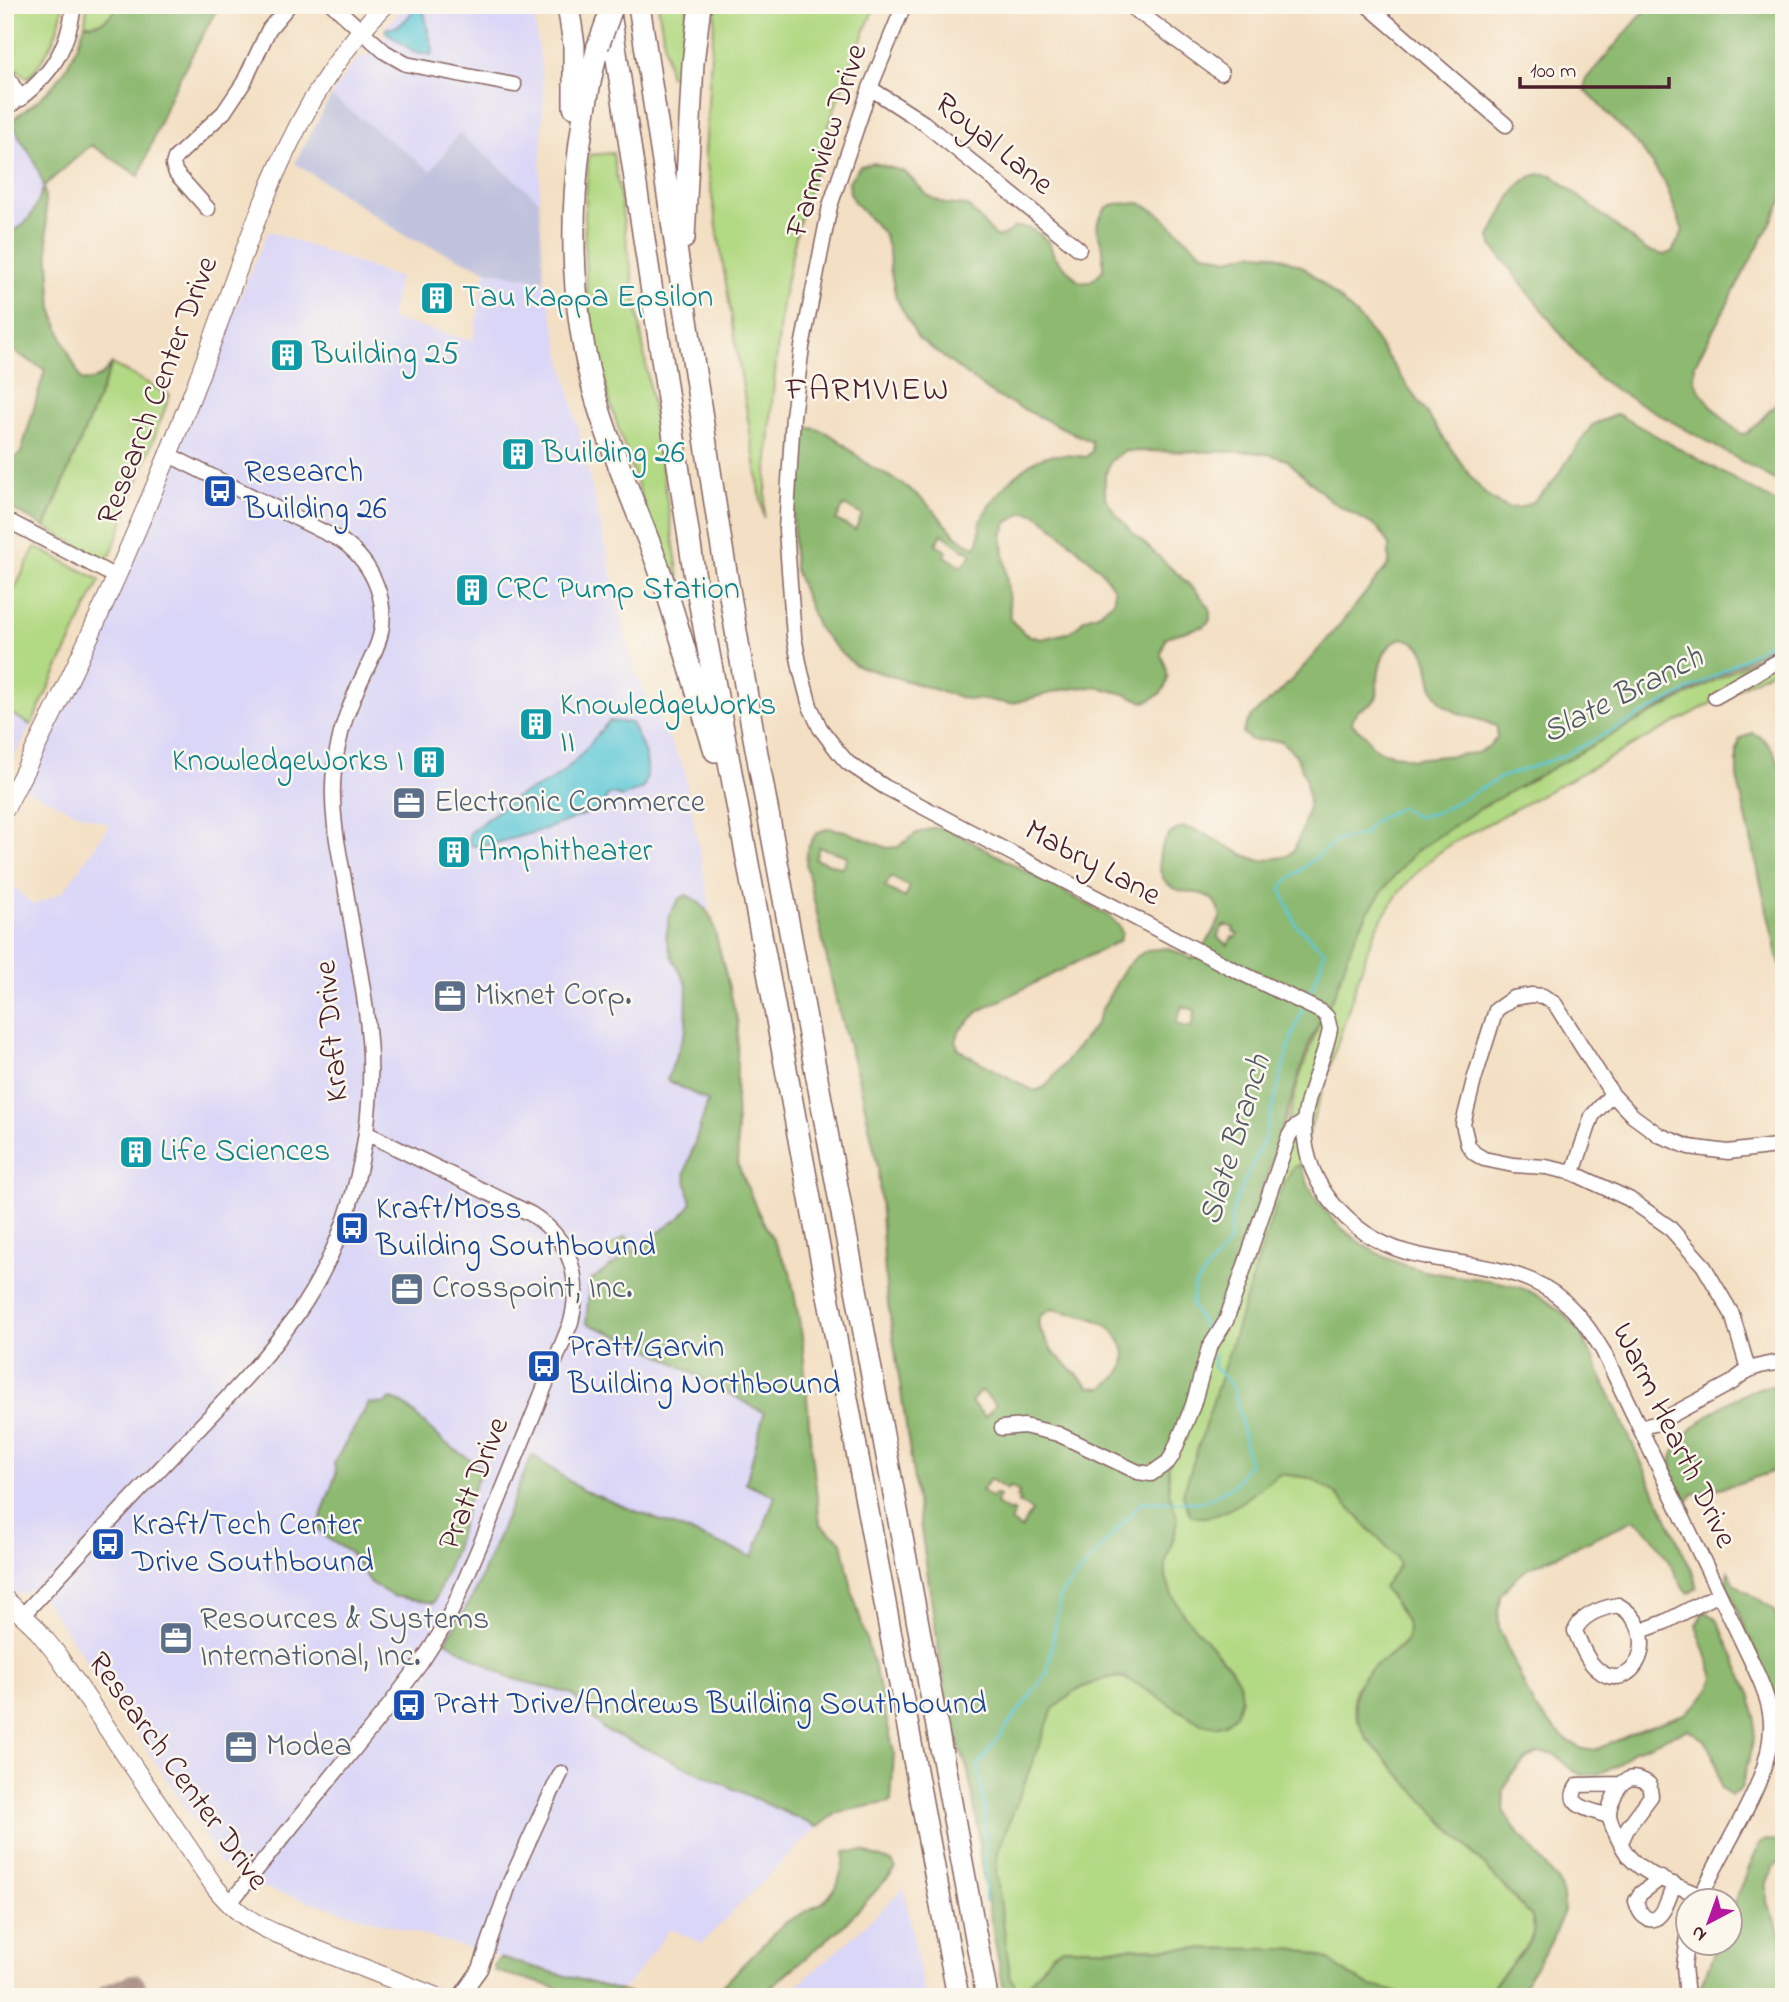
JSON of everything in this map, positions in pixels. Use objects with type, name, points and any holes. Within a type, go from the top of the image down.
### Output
[{"type":"highway","points":[[568,5],[575,66],[574,273],[587,364],[610,441],[657,565],[744,842]]},
{"type":"highway","points":[[575,179],[581,125],[598,46],[611,5]]},
{"type":"highway","points":[[611,5],[695,578],[958,1997]]},
{"type":"highway","points":[[639,5],[753,732],[988,1997]]},
{"type":"highway","points":[[680,275],[684,258],[693,63],[700,5]]},
{"type":"main road","name":"Research Center Drive","points":[[5,809],[96,624],[116,577],[192,396],[283,155],[314,99],[361,31],[385,5]]},
{"type":"main road","name":"Research Center Drive","points":[[5,1599],[34,1626],[64,1664],[215,1887],[243,1917],[266,1929],[437,1997]]},
{"type":"street","points":[[5,109],[41,81],[60,54],[72,21],[74,5]]},
{"type":"street","points":[[208,209],[176,173],[173,164],[230,105],[269,29],[289,5]]},
{"type":"street","points":[[333,5],[392,57],[415,67],[514,85]]},
{"type":"street","name":"Farmview Drive","points":[[834,747],[820,728],[810,706],[794,637],[786,530],[793,416],[805,331],[830,206],[870,88],[904,5]]},
{"type":"street","points":[[1129,5],[1221,73]]},
{"type":"street","points":[[1367,5],[1506,125]]},
{"type":"street","points":[[5,73],[20,99]]},
{"type":"street","name":"Royal Lane","points":[[870,88],[924,123],[1079,249]]},
{"type":"street","name":"Kraft Drive","points":[[23,1615],[261,1360],[298,1313],[318,1280],[341,1228],[358,1175],[366,1133],[370,1071],[367,1023],[337,838],[333,782],[344,725],[382,629],[378,589],[363,561],[342,541],[167,454]]},
{"type":"street","points":[[5,519],[116,577]]},
{"type":"street","points":[[1715,697],[1784,658]]},
{"type":"street","name":"Mabry Lane","points":[[834,747],[848,763],[898,794],[1231,968],[1305,1003],[1322,1012],[1329,1022]]},
{"type":"street","points":[[1744,1371],[1732,1314],[1703,1265],[1669,1227],[1629,1199],[1573,1173],[1484,1159],[1468,1145],[1463,1124],[1496,1010],[1513,998],[1532,995],[1543,996],[1555,1004],[1612,1094],[1633,1116],[1659,1135],[1689,1147],[1728,1153],[1784,1145]]},
{"type":"street","name":"Warm Hearth Drive","points":[[1329,1022],[1329,1036],[1304,1122],[1308,1158],[1327,1198],[1342,1215],[1366,1234],[1388,1246],[1416,1255],[1504,1270],[1551,1291],[1580,1316],[1603,1350],[1761,1682],[1777,1721],[1758,1784],[1707,1886]]},
{"type":"street","points":[[1573,1173],[1592,1116],[1612,1094]]},
{"type":"street","points":[[1002,1428],[1024,1426],[1058,1434],[1139,1472],[1151,1474],[1168,1462],[1193,1405],[1209,1348],[1226,1321],[1289,1136],[1294,1128],[1304,1122]]},
{"type":"street","name":"Pratt Drive","points":[[229,1904],[385,1711],[439,1635],[486,1531],[575,1307],[576,1283],[569,1258],[561,1242],[545,1224],[531,1214],[366,1133]]},
{"type":"street","points":[[1640,1427],[1655,1424],[1733,1382],[1744,1371],[1784,1362]]},
{"type":"street","points":[[1641,1631],[1665,1622],[1719,1594]]},
{"type":"street","points":[[1618,1605],[1631,1612],[1641,1631],[1642,1650],[1638,1663],[1618,1677],[1605,1675],[1596,1669],[1584,1652],[1575,1631],[1578,1623],[1590,1614],[1618,1605]]},
{"type":"street","points":[[460,1997],[480,1969],[510,1882],[561,1773]]},
{"type":"street","points":[[1608,1816],[1575,1802],[1572,1796],[1578,1785],[1619,1784],[1629,1779],[1642,1779],[1649,1784],[1651,1796],[1628,1827],[1621,1842]]},
{"type":"street","points":[[1619,1784],[1608,1816],[1629,1857],[1641,1868],[1677,1886]]},
{"type":"street","points":[[1685,1956],[1687,1997]]},
{"type":"shaded area","points":[[407,5],[533,5],[544,94],[539,200],[459,133],[431,171],[331,96],[357,58],[368,56],[385,37],[384,28]]},
{"type":"shaded area","points":[[331,96],[431,171],[459,133],[539,200],[544,281],[486,270],[406,236],[295,163]]},
{"type":"shaded area","points":[[11,120],[34,160],[44,186],[34,211],[20,229],[5,234],[5,123]]},
{"type":"shaded area","points":[[268,231],[399,278],[390,319],[473,341],[486,270],[544,281],[634,669],[684,769],[710,907],[707,910],[696,900],[672,957],[687,984],[686,1030],[667,1079],[708,1100],[685,1173],[691,1204],[586,1323],[644,1346],[765,1413],[746,1483],[775,1495],[753,1557],[582,1490],[532,1455],[473,1596],[446,1641],[507,1677],[572,1694],[603,1729],[817,1827],[702,1943],[670,1929],[623,1988],[616,1989],[500,1958],[255,1885],[218,1862],[170,1784],[46,1602],[31,1589],[16,1594],[5,1585],[5,878],[33,905],[63,892],[110,825],[23,788],[164,478]],"holes":[[[403,1403],[444,1442],[482,1468],[468,1501],[455,1549],[434,1603],[357,1564],[350,1553],[327,1538],[322,1514],[336,1474]]]},
{"type":"shaded area","points":[[5,710],[31,725],[5,775]]},
{"type":"shaded area","points":[[904,1888],[925,1997],[784,1997],[846,1943]]},
{"type":"green space","points":[[5,5],[63,5],[51,44],[28,78],[19,71],[8,55]]},
{"type":"green space","points":[[87,5],[120,5],[105,20],[96,24],[85,24]]},
{"type":"green space","points":[[120,5],[219,5],[171,94],[139,176],[91,145],[44,186],[34,160],[11,120],[38,100],[58,80],[73,55],[85,24],[96,24],[105,20]]},
{"type":"green space","points":[[658,5],[688,5],[679,70],[674,77],[669,73]]},
{"type":"green space","points":[[716,5],[875,5],[837,101],[798,226],[782,303],[764,518],[705,153]]},
{"type":"green space","points":[[1650,5],[1784,5],[1784,198],[1695,364],[1694,376],[1706,399],[1741,434],[1748,433],[1784,396],[1784,485],[1597,377],[1493,247],[1490,237],[1506,204],[1520,184],[1540,174],[1552,175],[1646,250],[1664,255],[1672,252],[1683,231],[1665,183],[1641,148],[1585,90],[1585,80]]},
{"type":"green space","points":[[613,153],[690,648],[610,404],[589,310],[584,232],[589,155]]},
{"type":"green space","points":[[874,163],[905,172],[928,196],[945,204],[968,206],[996,237],[1015,227],[1029,228],[1049,243],[1054,256],[1079,282],[1090,282],[1103,270],[1103,249],[1097,230],[1098,221],[1106,208],[1115,204],[1140,203],[1157,212],[1201,252],[1229,259],[1253,253],[1272,254],[1302,266],[1363,322],[1473,480],[1487,496],[1509,508],[1522,507],[1533,502],[1553,482],[1592,425],[1617,414],[1784,507],[1784,639],[1479,809],[1415,852],[1368,912],[1353,941],[1335,993],[1310,1041],[1220,1324],[1169,1454],[1169,1491],[1178,1521],[1166,1562],[1166,1577],[1171,1593],[1183,1614],[1230,1667],[1239,1682],[1241,1698],[1236,1714],[1225,1724],[1215,1727],[1202,1724],[1122,1676],[1107,1678],[1078,1689],[1053,1709],[997,1854],[996,1869],[1010,1975],[1016,1987],[1027,1987],[1051,1955],[1063,1948],[1286,1949],[1308,1951],[1329,1960],[1349,1975],[1371,1986],[1418,1997],[1005,1997],[980,1860],[978,1827],[968,1771],[948,1713],[886,1289],[878,1168],[861,1088],[837,1005],[806,864],[807,850],[813,838],[818,832],[829,828],[845,831],[887,848],[898,847],[915,834],[932,828],[946,828],[1109,916],[1122,933],[1119,941],[979,1011],[960,1030],[956,1041],[958,1048],[965,1054],[1034,1091],[1043,1088],[1096,1024],[1124,969],[1135,958],[1147,950],[1168,948],[1193,959],[1216,928],[1221,916],[1211,899],[1201,894],[1178,890],[1163,878],[1159,864],[1161,849],[1169,835],[1182,827],[1198,831],[1261,861],[1288,856],[1294,850],[1309,802],[1305,776],[1296,755],[1281,741],[1251,740],[1243,733],[1248,721],[1308,662],[1389,564],[1389,545],[1378,528],[1331,501],[1287,460],[1253,452],[1124,451],[1111,461],[1105,475],[1105,497],[1132,532],[1196,591],[1210,608],[1210,620],[1204,626],[1166,637],[1161,654],[1167,671],[1166,683],[1156,697],[1144,702],[1102,688],[1084,687],[1010,704],[966,699],[855,665],[818,628],[794,567],[796,435],[801,428],[818,429],[837,439],[870,466],[911,490],[960,539],[975,547],[985,512],[1018,473],[1047,456],[1086,457],[1092,451],[1092,442],[994,395],[918,338],[896,298],[884,234],[854,202],[850,193],[849,181],[860,166]],"holes":[[[844,505],[862,515],[855,530],[836,520]],[[1024,512],[1036,514],[1100,569],[1114,588],[1114,601],[1098,614],[1085,618],[1067,633],[1041,639],[1025,634],[1011,620],[1002,535],[1007,523]],[[942,534],[972,554],[962,567],[945,556],[947,552],[936,544]],[[1402,638],[1421,648],[1428,663],[1434,691],[1444,705],[1497,727],[1497,737],[1489,747],[1477,753],[1413,759],[1373,747],[1365,735],[1352,724],[1356,713],[1371,704],[1377,696],[1379,671],[1386,650]],[[819,847],[847,856],[843,868],[815,859]],[[891,877],[910,887],[905,898],[885,887]],[[1223,926],[1234,928],[1233,931],[1238,934],[1236,938],[1232,937],[1228,945],[1217,937]],[[1182,1006],[1195,1010],[1191,1028],[1176,1024]],[[1052,1309],[1091,1318],[1110,1329],[1121,1342],[1125,1358],[1123,1366],[1117,1376],[1102,1388],[1090,1387],[1054,1353],[1038,1324],[1040,1316]],[[981,1390],[996,1405],[985,1417],[971,1402]],[[990,1479],[1007,1490],[1010,1486],[1020,1493],[1018,1502],[1032,1511],[1021,1529],[1010,1522],[1015,1512],[996,1504],[999,1496],[995,1494],[992,1498],[982,1491]]]},
{"type":"green space","points":[[44,186],[52,308],[63,340],[81,380],[95,379],[112,364],[45,527],[5,505],[5,465],[21,453],[45,370],[5,346],[5,234],[14,231],[31,216]]},
{"type":"green space","points":[[112,364],[170,395],[111,554],[104,560],[45,527]]},
{"type":"green space","points":[[35,547],[100,580],[31,725],[5,710],[5,609]]},
{"type":"green space","points":[[1784,643],[1784,664],[1452,843],[1413,876],[1402,889],[1383,917],[1368,948],[1231,1376],[1243,1500],[1280,1474],[1311,1478],[1335,1493],[1396,1557],[1399,1565],[1383,1587],[1400,1610],[1407,1627],[1407,1635],[1404,1642],[1356,1687],[1353,1700],[1356,1714],[1368,1740],[1532,1917],[1534,1929],[1530,1942],[1493,1986],[1477,1997],[1418,1997],[1371,1987],[1329,1960],[1308,1951],[1063,1948],[1051,1955],[1027,1987],[1030,1997],[1013,1997],[990,1875],[1000,1827],[1274,1177],[1299,1079],[1339,967],[1380,886],[1413,849],[1621,729]],"holes":[[[1175,1514],[1166,1562],[1170,1591],[1187,1619],[1230,1667],[1202,1724],[1132,1681],[1106,1679],[1080,1688]]]},
{"type":"green space","points":[[1752,733],[1769,745],[1784,776],[1784,974],[1777,955],[1737,777],[1737,749],[1740,739]]},
{"type":"green space","points":[[686,895],[702,905],[712,920],[738,1023],[738,1165],[758,1212],[790,1271],[802,1336],[820,1524],[842,1542],[894,1753],[891,1802],[839,1812],[817,1827],[603,1729],[572,1694],[507,1677],[446,1641],[473,1596],[532,1455],[582,1490],[753,1557],[775,1496],[746,1483],[764,1413],[644,1346],[586,1323],[590,1281],[682,1216],[691,1204],[685,1173],[708,1101],[667,1080],[686,1030],[687,985],[672,957],[666,937],[670,914],[679,899]]},
{"type":"green space","points":[[1301,1165],[1308,1185],[1319,1203],[1333,1220],[1366,1247],[1385,1257],[1425,1271],[1517,1286],[1544,1300],[1571,1322],[1582,1335],[1694,1576],[1697,1588],[1689,1593],[1683,1588],[1654,1539],[1633,1520],[1527,1569],[1501,1594],[1498,1608],[1499,1629],[1534,1707],[1564,1738],[1582,1749],[1598,1749],[1684,1714],[1698,1703],[1710,1688],[1714,1677],[1696,1625],[1705,1611],[1717,1619],[1751,1696],[1755,1717],[1754,1738],[1741,1789],[1731,1795],[1721,1788],[1713,1753],[1705,1741],[1688,1729],[1633,1751],[1616,1767],[1597,1774],[1582,1775],[1573,1771],[1554,1754],[1539,1753],[1527,1758],[1510,1776],[1504,1790],[1503,1810],[1558,1881],[1564,1911],[1550,1944],[1516,1997],[1477,1997],[1493,1986],[1530,1942],[1534,1929],[1532,1917],[1368,1740],[1357,1714],[1355,1694],[1362,1679],[1406,1640],[1408,1629],[1404,1618],[1383,1587],[1399,1566],[1396,1557],[1335,1493],[1311,1478],[1280,1474],[1238,1505],[1214,1516],[1190,1515],[1183,1494],[1281,1190],[1293,1167]]},
{"type":"green space","points":[[626,1236],[633,1247],[611,1261],[604,1251]]},
{"type":"green space","points":[[1768,1386],[1784,1388],[1784,1463],[1769,1473],[1693,1494],[1686,1503],[1671,1467],[1673,1454],[1681,1441],[1693,1428],[1725,1405],[1741,1395]]},
{"type":"green space","points":[[391,1399],[403,1403],[444,1442],[482,1468],[468,1501],[455,1549],[434,1603],[393,1596],[372,1584],[350,1553],[319,1530],[336,1474],[334,1463],[369,1403],[384,1404]]},
{"type":"green space","points":[[1728,1571],[1735,1584],[1775,1612],[1777,1623],[1784,1631],[1784,1708],[1778,1704],[1726,1584]]},
{"type":"green space","points":[[1766,1840],[1778,1841],[1784,1845],[1784,1864],[1779,1862],[1774,1866],[1767,1882],[1767,1903],[1784,1941],[1784,1997],[1696,1997],[1713,1956],[1744,1956],[1744,1886],[1742,1886],[1759,1844]]},
{"type":"green space","points":[[862,1851],[892,1862],[896,1869],[843,1926],[759,1997],[711,1997],[784,1923],[822,1903],[836,1888],[845,1852]]},
{"type":"green space","points":[[500,1958],[643,1997],[573,1997],[554,1987],[495,1971],[494,1964]]},
{"type":"water","points":[[416,5],[422,5],[433,48],[431,55],[413,51],[385,31],[405,21]]},
{"type":"water","points":[[609,721],[631,723],[647,763],[643,788],[622,797],[612,794],[606,796],[605,807],[546,829],[489,845],[472,846],[469,840],[470,832],[513,799],[547,783],[568,768]]},
{"type":"waterway","name":"Slate Branch","points":[[1307,1000],[1324,951],[1296,925],[1281,889],[1337,840],[1364,835],[1371,823],[1400,807],[1417,817],[1438,812],[1502,777],[1563,756],[1715,676],[1768,644],[1784,607]]},
{"type":"waterway","name":"Slate Branch","points":[[1211,1338],[1191,1305],[1195,1285],[1229,1243],[1233,1207],[1264,1139],[1291,1039],[1303,1009]]},
{"type":"waterway","name":"Slate Branch","points":[[985,1902],[985,1812],[978,1765],[1047,1673],[1061,1594],[1141,1502],[1203,1502],[1234,1485],[1249,1463],[1234,1388],[1213,1366],[1214,1354]]},
{"type":"taxiway","points":[[109,1997],[133,1987]]},
{"type":"place","name":"Tau Kappa Epsilon","points":[[437,298]]},
{"type":"place","name":"Building 25","points":[[287,355]]},
{"type":"place","name":"Building 26","points":[[518,454]]},
{"type":"place","name":"Research Building 26","points":[[220,491]]},
{"type":"place","name":"CRC Pump Station","points":[[472,590]]},
{"type":"place","name":"KnowledgeWorks II","points":[[536,724]]},
{"type":"place","name":"KnowledgeWorks I","points":[[429,762]]},
{"type":"place","name":"Electronic Commerce","points":[[409,803]]},
{"type":"place","name":"Amphitheater","points":[[454,852]]},
{"type":"place","name":"Mixnet Corp.","points":[[450,996]]},
{"type":"place","name":"Life Sciences","points":[[136,1152]]},
{"type":"place","name":"Kraft/Moss Building Southbound","points":[[352,1228]]},
{"type":"place","name":"Crosspoint, Inc.","points":[[407,1289]]},
{"type":"place","name":"Pratt/Garvin Building Northbound","points":[[544,1366]]},
{"type":"place","name":"Kraft/Tech Center Drive Southbound","points":[[108,1544]]},
{"type":"place","name":"Resources & Systems International, Inc.","points":[[176,1638]]},
{"type":"place","name":"Pratt Drive/Andrews Building Southbound","points":[[409,1705]]},
{"type":"place","name":"Modea","points":[[241,1747]]},
{"type":"district","name":"FARMVIEW","points":[[868,391]]}]
